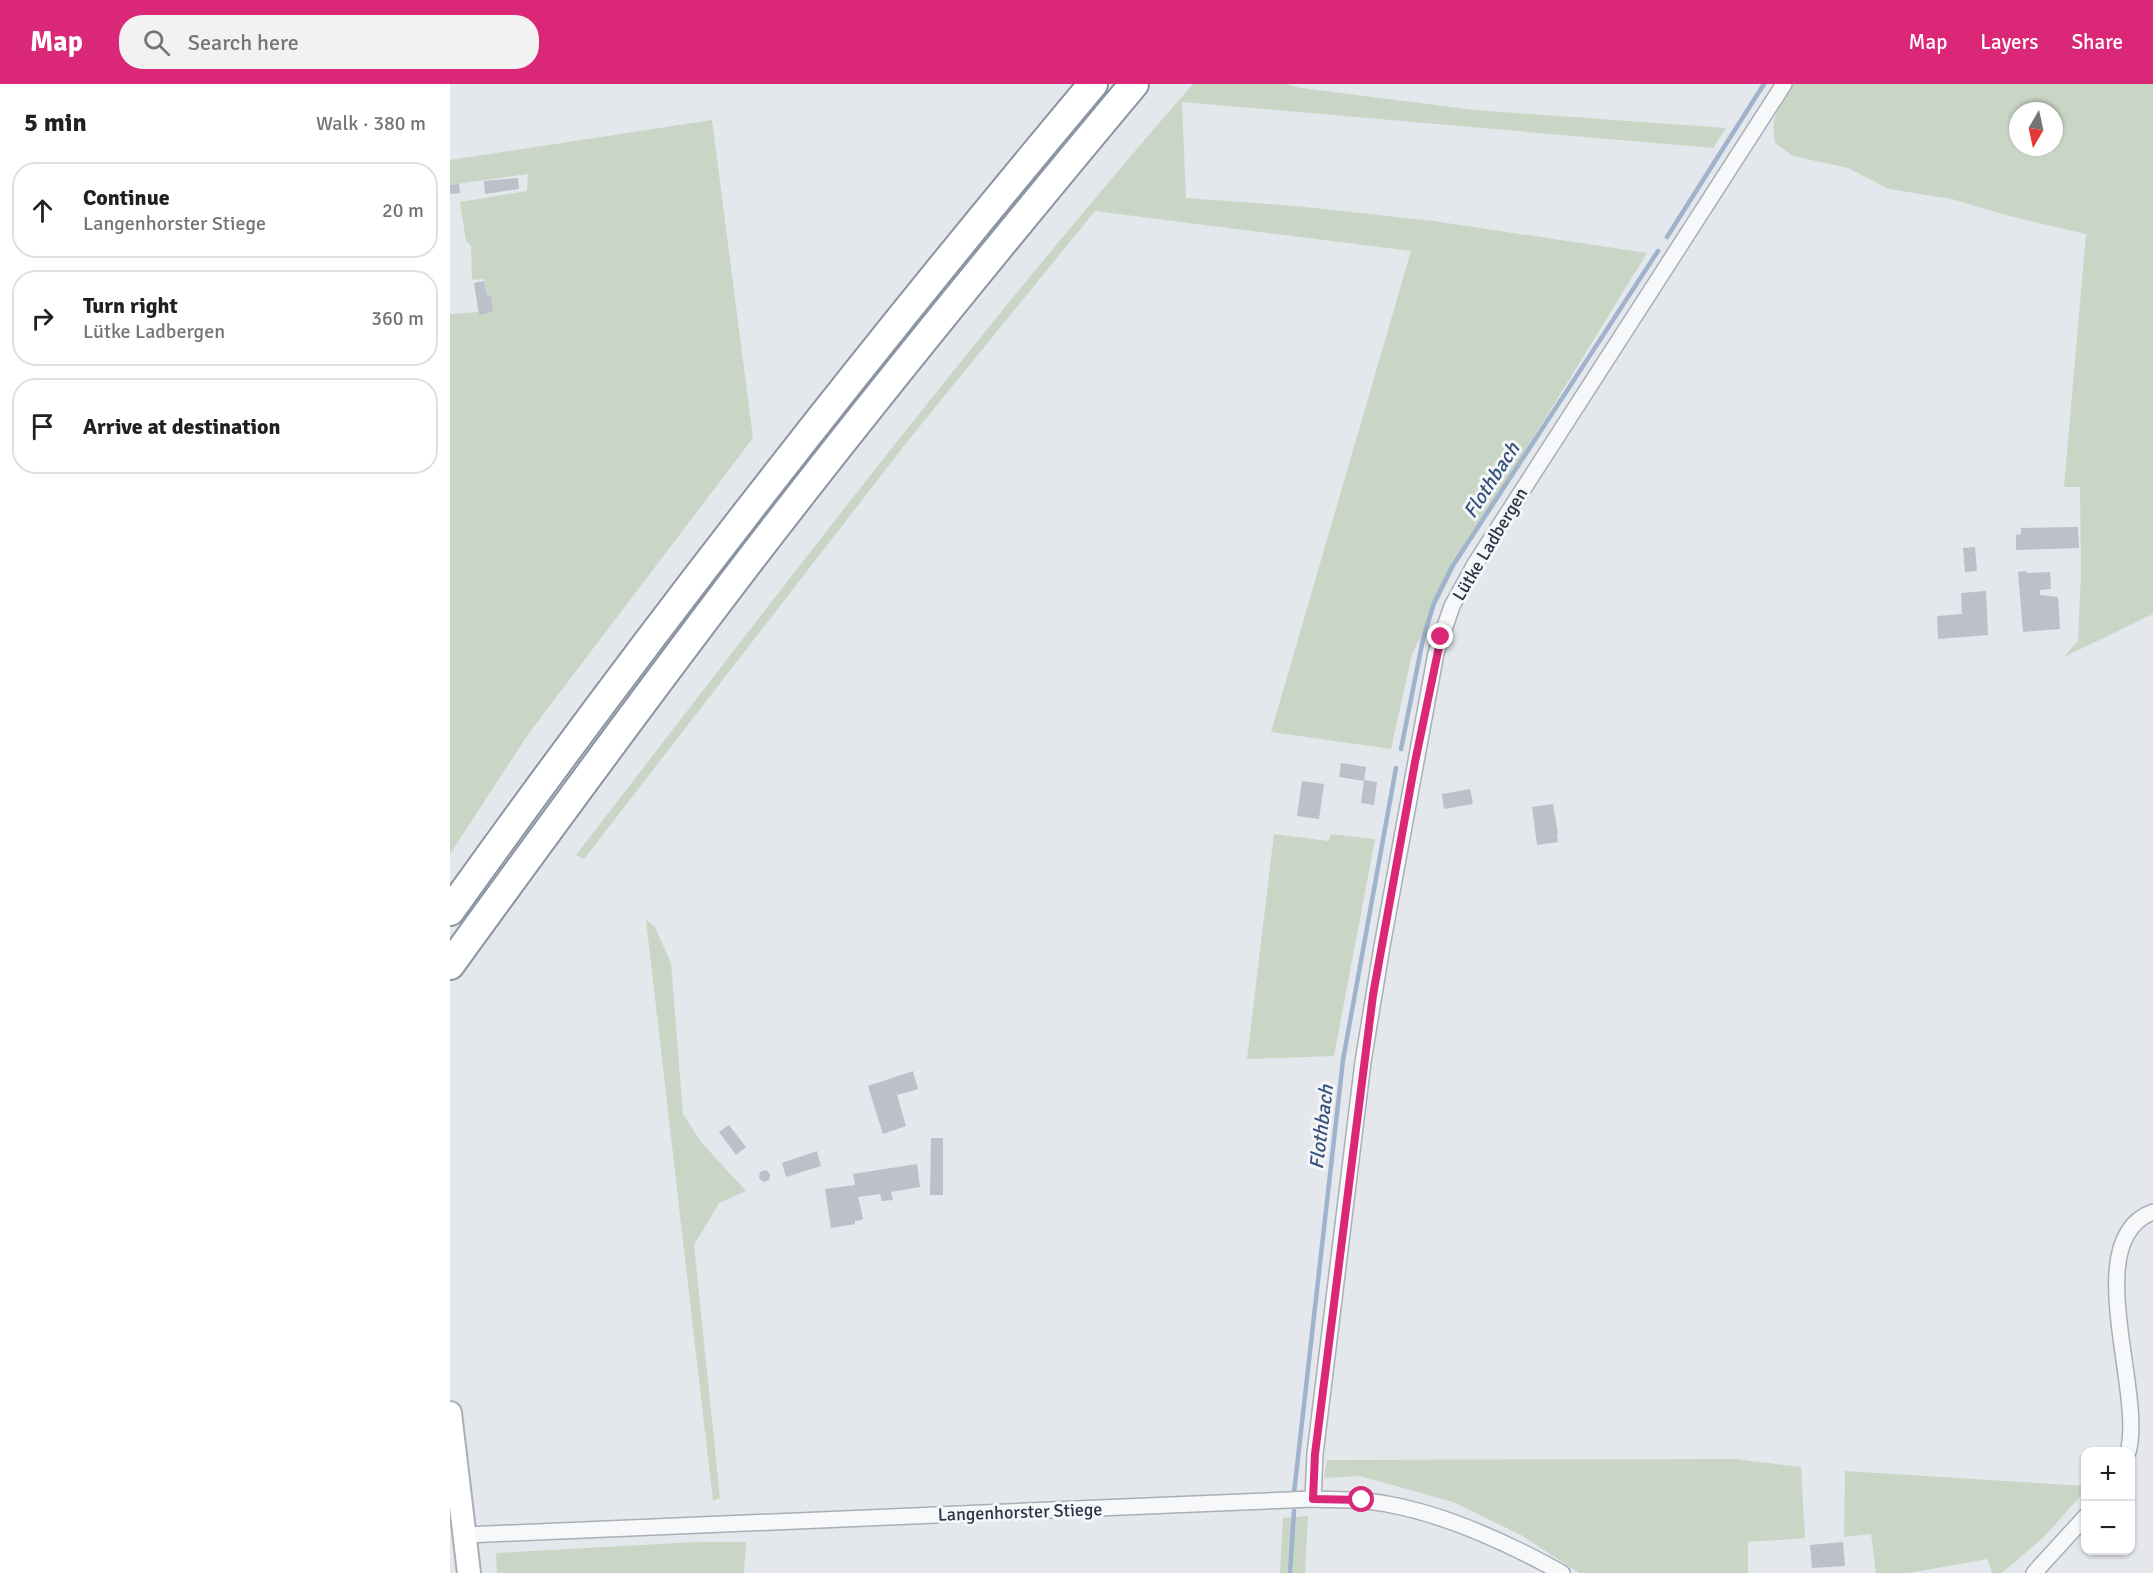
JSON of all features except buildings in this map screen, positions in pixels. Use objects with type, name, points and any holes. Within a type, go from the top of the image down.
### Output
[{"type":"highway","points":[[450,911],[617,684],[801,444],[1093,84]]},
{"type":"highway","points":[[450,965],[610,745],[748,563],[969,283],[1134,84]]},
{"type":"main road","points":[[450,1413],[469,1573]]},
{"type":"street","name":"Lütke Ladbergen","points":[[1308,1500],[1312,1484],[1373,995],[1425,710],[1443,629],[1460,590],[1475,564],[1784,84]]},
{"type":"street","points":[[2129,1447],[2132,1415],[2118,1310],[2117,1266],[2123,1238],[2128,1230],[2141,1217],[2153,1212]]},
{"type":"street","name":"Langenhorster Stiege","points":[[465,1535],[1308,1500],[1362,1500],[1410,1509],[1511,1546],[1562,1573]]},
{"type":"street","points":[[2034,1573],[2081,1520]]},
{"type":"green space","points":[[1193,84],[1286,84],[1474,110],[1726,128],[1713,148],[1182,102],[1186,198],[1296,206],[1433,221],[1647,253],[1460,557],[1412,654],[1391,749],[1271,732],[1411,251],[1095,211],[907,442],[584,859],[576,855],[955,368]]},
{"type":"green space","points":[[1793,84],[2153,84],[2153,614],[2064,657],[2078,641],[2081,573],[2080,487],[2064,487],[2086,234],[2009,216],[1952,199],[1889,189],[1848,168],[1793,156],[1775,143],[1774,125],[1777,112]]},
{"type":"green space","points":[[712,120],[753,438],[529,733],[450,854],[450,314],[493,312],[491,296],[487,296],[484,279],[472,280],[471,246],[466,241],[460,202],[527,191],[528,174],[450,185],[450,160]]},
{"type":"green space","points":[[1274,834],[1329,841],[1331,834],[1375,839],[1334,1056],[1247,1059]]},
{"type":"green space","points":[[646,920],[655,927],[671,963],[683,1114],[701,1142],[746,1191],[719,1203],[694,1245],[720,1498],[713,1501]]},
{"type":"green space","points":[[1735,1459],[1801,1467],[1805,1538],[1748,1542],[1748,1573],[1579,1573],[1521,1535],[1453,1502],[1360,1476],[1324,1478],[1327,1460]]},
{"type":"green space","points":[[1845,1471],[2081,1486],[2081,1495],[2044,1537],[2002,1573],[1992,1573],[1987,1559],[1909,1573],[1876,1573],[1871,1534],[1844,1537]]},
{"type":"green space","points":[[1308,1516],[1305,1573],[1280,1573],[1283,1518]]},
{"type":"green space","points":[[697,1542],[746,1542],[744,1573],[497,1573],[496,1553]]},
{"type":"waterway","name":"Flothbach","points":[[1667,237],[1764,84]]},
{"type":"waterway","name":"Flothbach","points":[[1401,749],[1423,639],[1434,603],[1452,567],[1658,251]]},
{"type":"waterway","name":"Flothbach","points":[[1294,1493],[1343,1060],[1396,768]]},
{"type":"waterway","name":"Flothbach","points":[[1290,1573],[1294,1511]]},
{"type":"route","points":[[1362,1500],[1313,1499],[1312,1484],[1373,995],[1415,762],[1441,637]]}]
